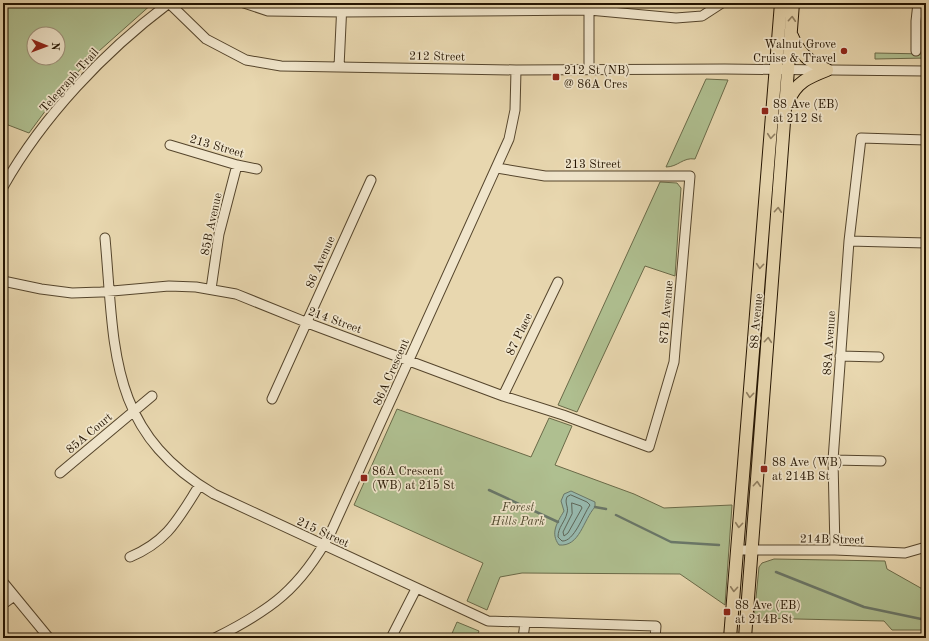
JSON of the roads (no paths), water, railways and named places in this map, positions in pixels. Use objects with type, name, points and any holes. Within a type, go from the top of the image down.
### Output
[{"type":"main road","name":"88 Avenue","points":[[745,638],[786,108],[781,3]]},
{"type":"main road","name":"88 Avenue","points":[[730,638],[783,69],[791,35],[793,3]]},
{"type":"main road","points":[[791,35],[801,54],[811,62],[827,70]]},
{"type":"main road","points":[[786,108],[792,92],[798,84],[808,77],[827,70]]},
{"type":"street","name":"212 Street","points":[[169,3],[206,40],[246,60],[281,66],[516,70],[783,69]]},
{"type":"street","name":"Telegraph Trail","points":[[4,182],[45,125],[92,72],[139,27],[169,3]]},
{"type":"street","points":[[244,3],[268,11],[342,8],[589,10],[676,18],[702,16],[722,3]]},
{"type":"street","points":[[339,67],[342,8]]},
{"type":"street","points":[[589,10],[589,69]]},
{"type":"street","points":[[916,51],[916,21],[921,10]]},
{"type":"street","points":[[783,69],[926,71]]},
{"type":"street","name":"86A Crescent","points":[[215,638],[261,614],[277,602],[304,575],[324,545],[509,139],[515,110],[516,70]]},
{"type":"street","name":"88A Avenue","points":[[835,550],[833,460],[848,241],[861,138],[926,140]]},
{"type":"street","name":"213 Street","points":[[170,145],[237,165],[257,169]]},
{"type":"street","name":"85B Avenue","points":[[211,289],[219,234],[237,165]]},
{"type":"street","name":"213 Street","points":[[497,168],[545,176],[690,176]]},
{"type":"street","name":"87B Avenue","points":[[648,447],[674,362],[690,176]]},
{"type":"street","name":"86 Avenue","points":[[272,399],[371,180]]},
{"type":"street","name":"215 Street","points":[[105,238],[117,364],[123,387],[143,430],[160,453],[199,486],[416,589],[488,621],[525,624],[656,626],[655,638]]},
{"type":"street","points":[[848,241],[926,242]]},
{"type":"street","name":"214 Street","points":[[3,281],[61,292],[88,293],[159,286],[211,289],[248,298],[306,322],[503,396],[563,415],[648,447]]},
{"type":"street","name":"87 Place","points":[[503,396],[558,282]]},
{"type":"street","points":[[840,356],[879,357]]},
{"type":"street","name":"85A Court","points":[[60,473],[152,396]]},
{"type":"street","points":[[833,460],[881,461]]},
{"type":"street","points":[[130,557],[151,548],[164,538],[176,523],[199,486]]},
{"type":"street","name":"214B Street","points":[[737,550],[835,550],[905,553],[926,547]]},
{"type":"street","points":[[3,582],[49,638]]},
{"type":"street","points":[[391,638],[416,589]]},
{"type":"street","points":[[3,604],[14,596]]},
{"type":"street","points":[[522,638],[525,624]]},
{"type":"water","points":[[571,491],[595,502],[595,507],[572,542],[559,545],[556,541],[555,532],[557,524],[564,511],[561,501],[564,494]]},
{"type":"waterway","points":[[489,490],[558,522]]},
{"type":"waterway","points":[[595,507],[606,509]]},
{"type":"waterway","points":[[616,515],[671,542],[719,545]]},
{"type":"waterway","points":[[776,572],[864,607],[926,620]]},
{"type":"place","name":"Walnut Grove Cruise & Travel","points":[[844,51]]},
{"type":"place","name":"212 St (NB) @ 86A Cres","points":[[556,77]]},
{"type":"place","name":"88 Ave (EB) at 212 St","points":[[765,111]]},
{"type":"place","name":"88 Ave (WB) at 214B St","points":[[764,469]]},
{"type":"place","name":"86A Crescent (WB) at 215 St","points":[[364,478]]},
{"type":"place","name":"88 Ave (EB) at 214B St","points":[[727,612]]},
{"type":"park label","name":"Forest Hills Park","points":[[518,514]]}]
